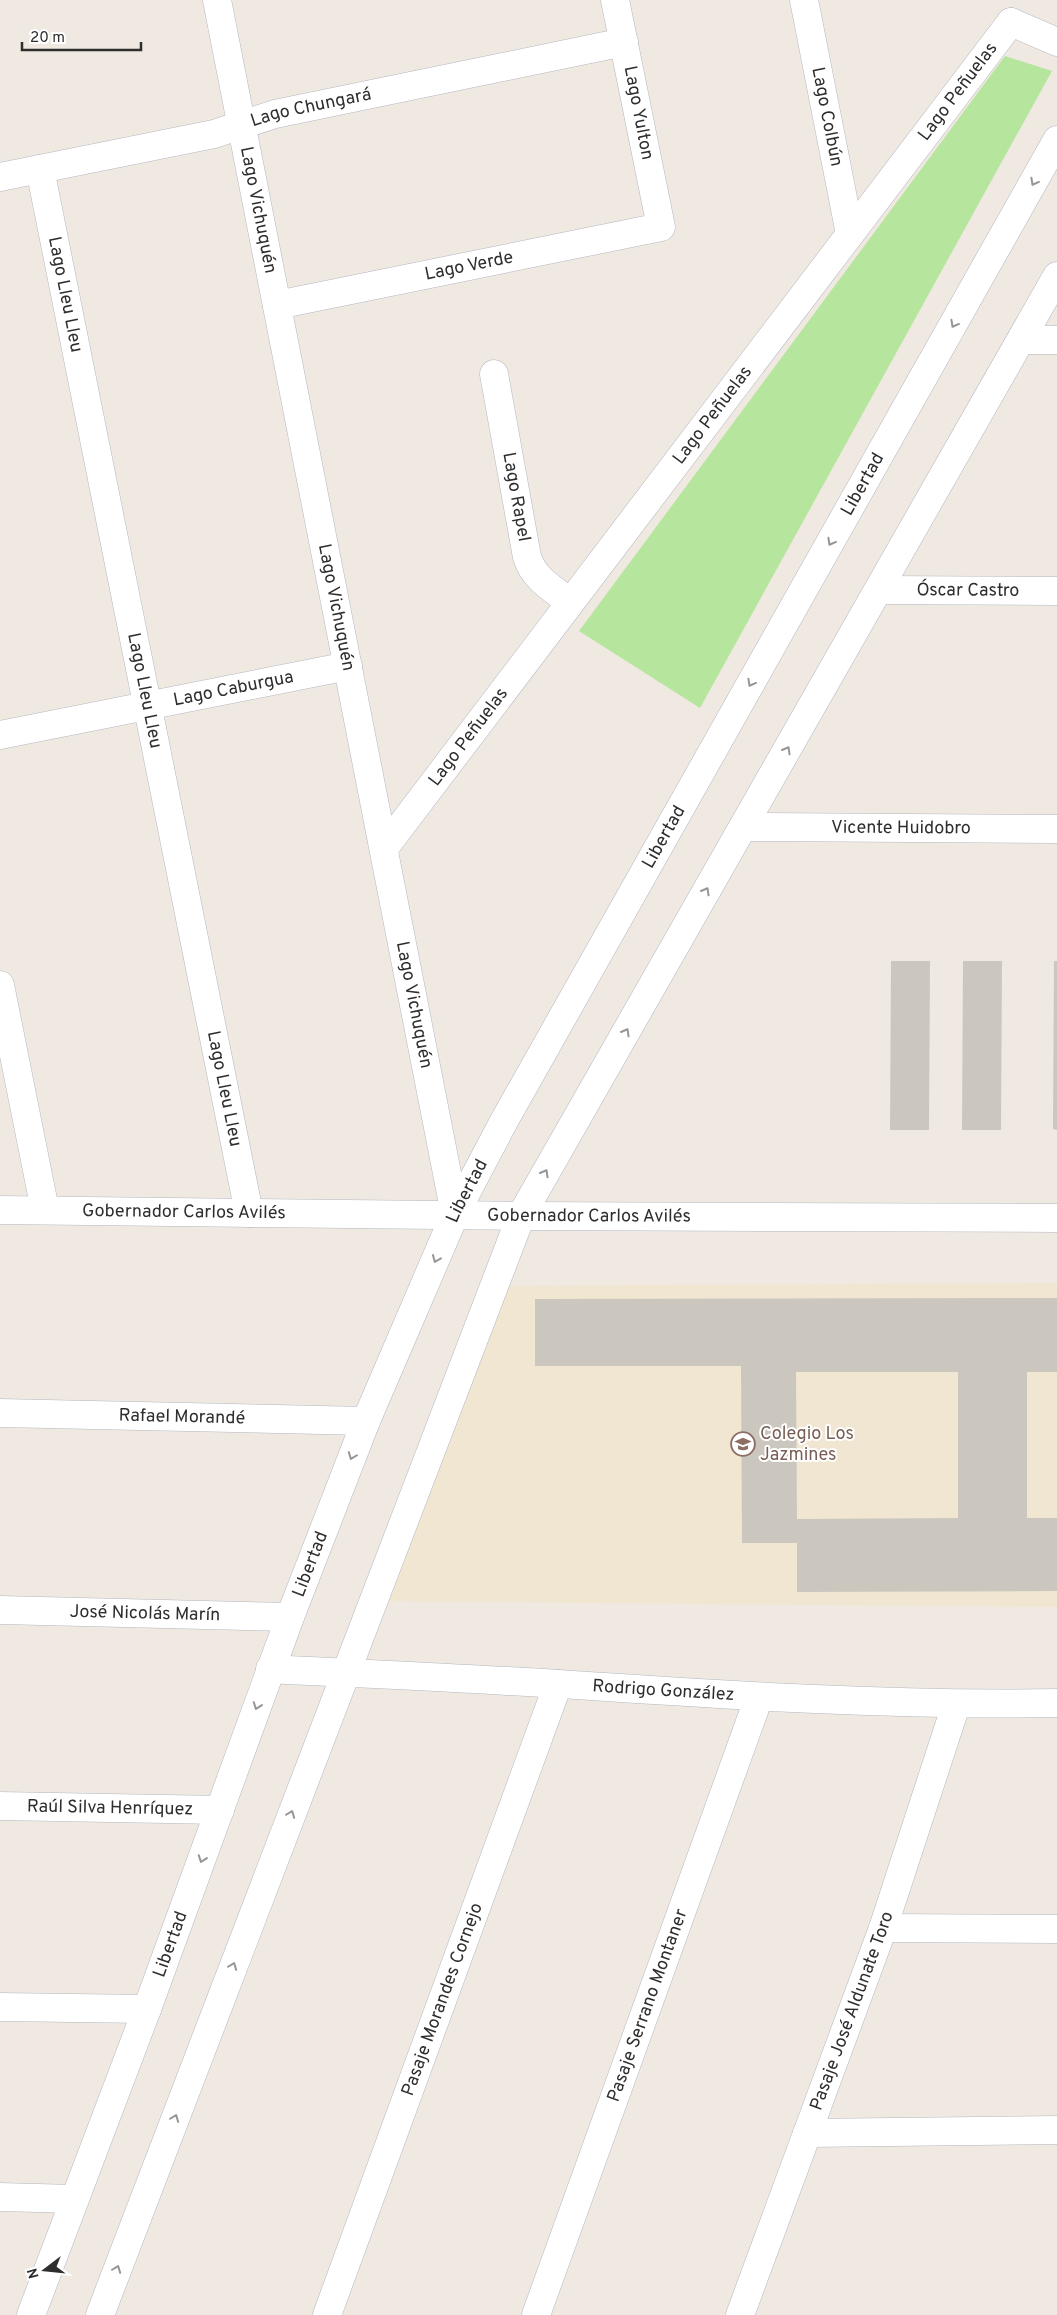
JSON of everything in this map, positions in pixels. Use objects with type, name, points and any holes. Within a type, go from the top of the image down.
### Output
[{"type":"street","name":"Lago Vichuquén","points":[[216,0],[455,1214]]},
{"type":"street","name":"Lago Yulton","points":[[615,0],[661,227]]},
{"type":"street","name":"Lago Colbún","points":[[804,0],[850,234]]},
{"type":"street","name":"Lago Peñuelas","points":[[384,847],[850,234],[1009,11],[1057,42]]},
{"type":"street","name":"Lago Chungará","points":[[0,177],[214,134],[275,114],[624,42]]},
{"type":"street","name":"Libertad","points":[[31,2315],[147,2009],[290,1617],[366,1421],[455,1214],[504,1121],[1057,140]]},
{"type":"street","name":"Lago Lleu Lleu","points":[[40,169],[249,1213]]},
{"type":"street","name":"Lago Verde","points":[[277,304],[661,227]]},
{"type":"street","points":[[100,2315],[521,1216],[1057,276]]},
{"type":"street","points":[[1022,340],[1057,340]]},
{"type":"street","name":"Lago Rapel","points":[[494,374],[527,557],[532,570],[540,580],[570,602]]},
{"type":"street","name":"Óscar Castro","points":[[879,590],[1057,590]]},
{"type":"street","name":"Lago Caburgua","points":[[0,735],[348,666]]},
{"type":"street","name":"Vicente Huidobro","points":[[743,827],[1057,829]]},
{"type":"street","points":[[0,985],[45,1210]]},
{"type":"street","name":"Gobernador Carlos Avilés","points":[[0,1210],[521,1216],[1057,1218]]},
{"type":"street","name":"Rafael Morandé","points":[[0,1413],[366,1421]]},
{"type":"street","name":"José Nicolás Marín","points":[[0,1610],[290,1617]]},
{"type":"street","name":"Rodrigo González","points":[[270,1669],[759,1697],[956,1705],[1057,1703]]},
{"type":"street","name":"Pasaje Morandes Cornejo","points":[[328,2315],[558,1684]]},
{"type":"street","name":"Pasaje Serrano Montaner","points":[[536,2315],[759,1697]]},
{"type":"street","name":"Pasaje José Aldunate Toro","points":[[740,2315],[883,1928],[956,1705]]},
{"type":"street","name":"Raúl Silva Henríquez","points":[[0,1806],[220,1810]]},
{"type":"street","points":[[883,1928],[1057,1929]]},
{"type":"street","points":[[0,2007],[147,2009]]},
{"type":"street","points":[[807,2132],[1057,2130]]},
{"type":"street","points":[[0,2197],[74,2199]]},
{"type":"shaded area","name":"Colegio Los Jazmines","points":[[1057,1283],[1057,1607],[375,1601],[484,1286]]},
{"type":"green space","points":[[1005,56],[1052,71],[700,708],[579,631]]},
{"type":"building","points":[[891,961],[930,961],[929,1130],[890,1130]]},
{"type":"building","points":[[963,961],[1002,961],[1001,1130],[962,1130]]},
{"type":"building","points":[[1054,961],[1057,961],[1057,1130],[1053,1129]]},
{"type":"building","points":[[1057,1298],[1057,1372],[1027,1372],[1027,1518],[1057,1518],[1057,1591],[797,1592],[797,1543],[742,1543],[741,1366],[535,1366],[535,1299]],"holes":[[[796,1372],[958,1372],[958,1518],[797,1519]]]},
{"type":"place","name":"Colegio Los Jazmines","points":[[743,1444]]}]
